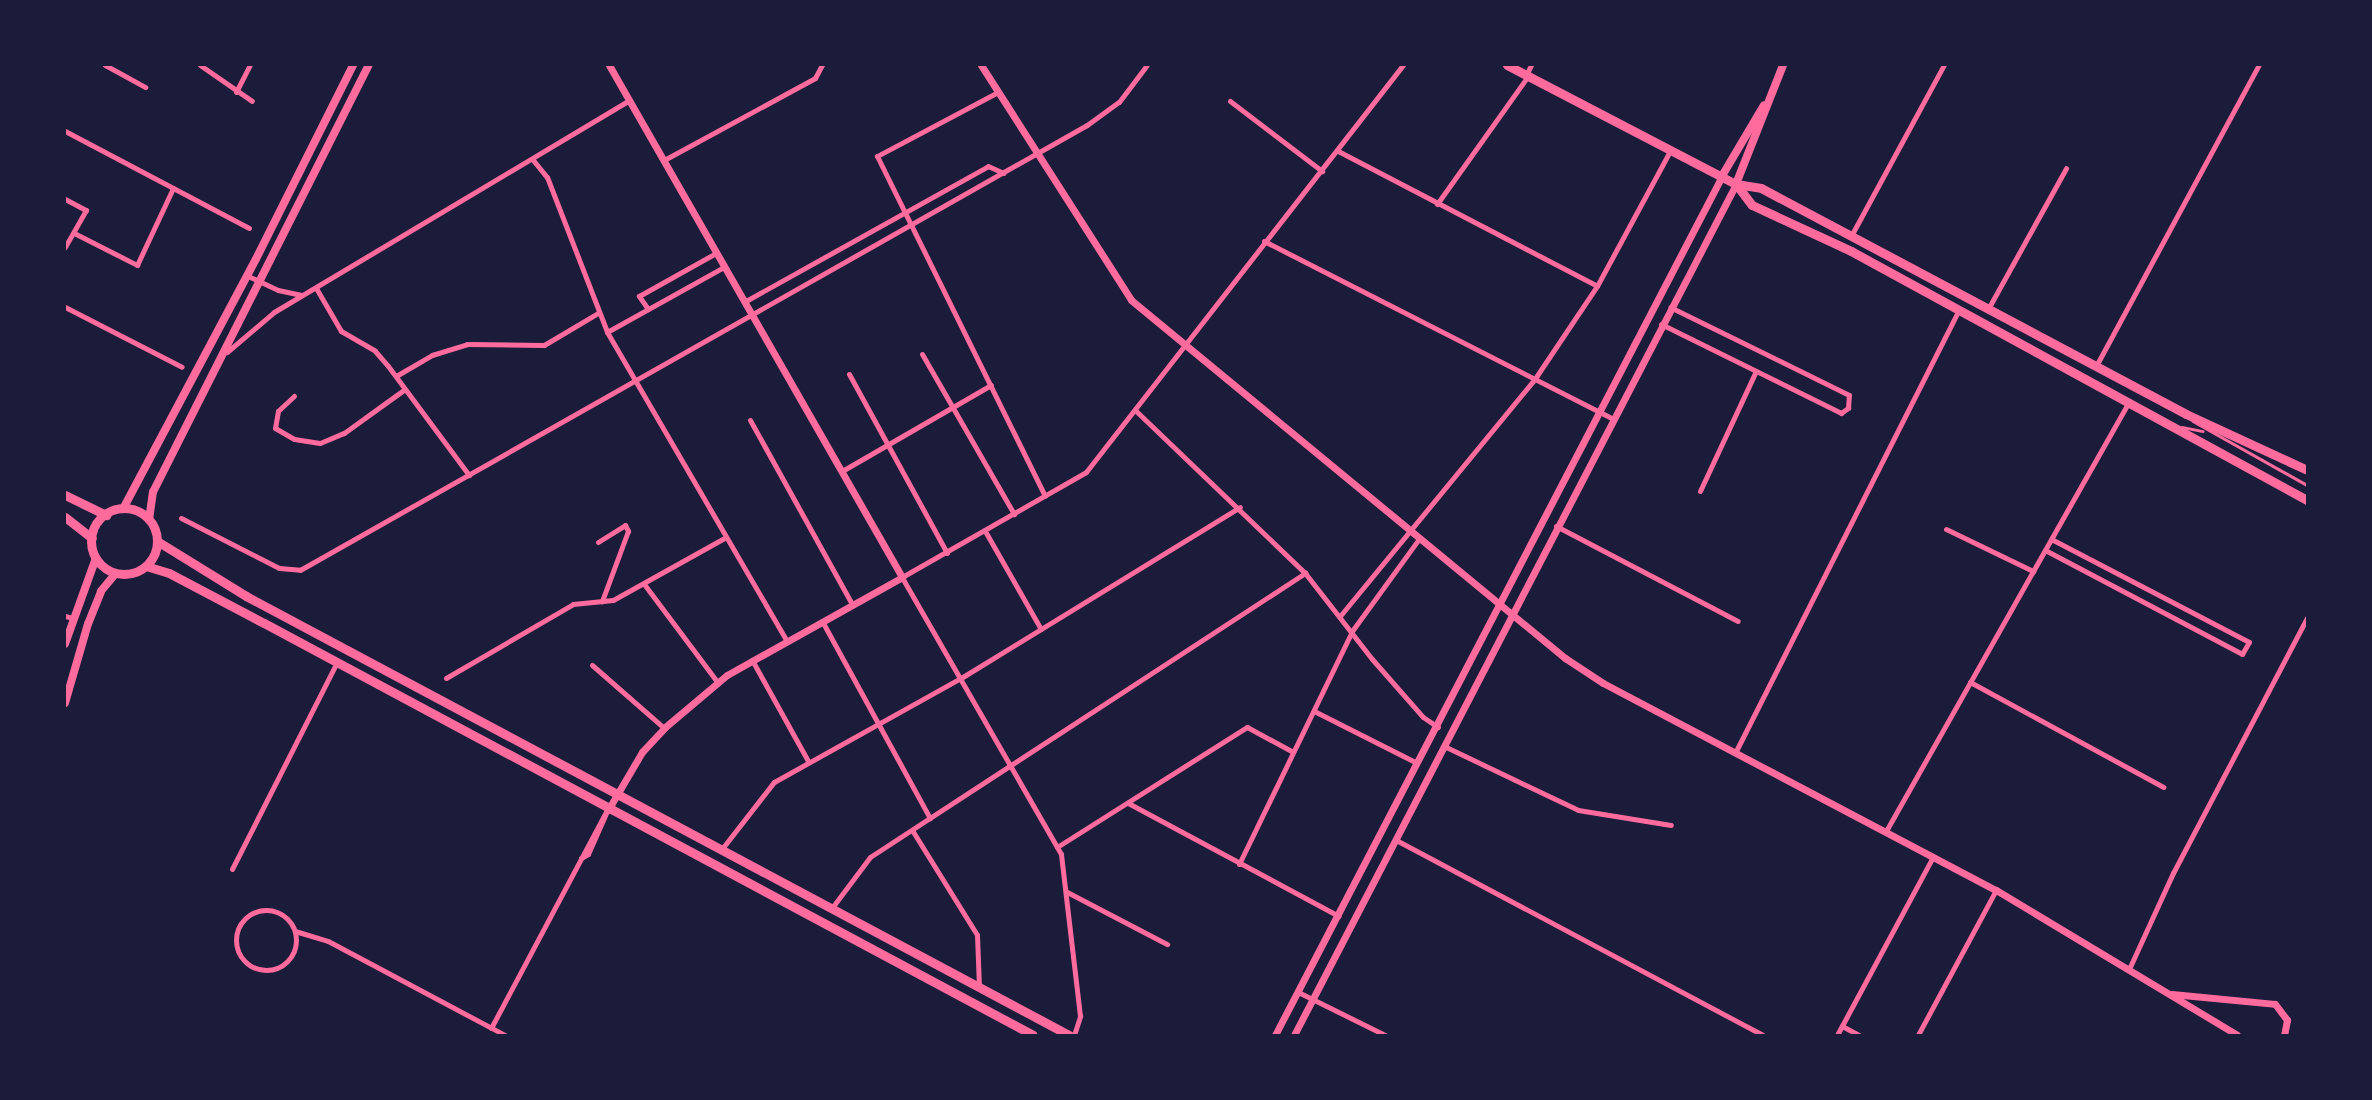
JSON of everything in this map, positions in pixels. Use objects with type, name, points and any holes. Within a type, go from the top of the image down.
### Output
[{"type":"main road","points":[[124,509],[248,276],[353,65]]},
{"type":"main road","points":[[369,65],[262,283],[153,492],[149,520],[158,541],[246,596],[1069,1035]]},
{"type":"main road","points":[[1507,65],[1736,184],[1761,188],[2186,414],[2307,470]]},
{"type":"main road","points":[[1736,184],[1783,65]]},
{"type":"main road","points":[[1722,176],[1768,100]]},
{"type":"main road","points":[[1736,184],[1752,205],[1851,251],[2178,426],[2307,500]]},
{"type":"main road","points":[[1834,227],[1851,251]]},
{"type":"main road","points":[[65,495],[106,514],[124,509],[149,520]]},
{"type":"main road","points":[[92,538],[106,514]]},
{"type":"main road","points":[[65,517],[92,538],[96,558],[69,617],[65,644]]},
{"type":"main road","points":[[96,558],[116,573],[133,573],[146,566],[158,541]]},
{"type":"main road","points":[[146,566],[183,580],[607,810],[1033,1035]]},
{"type":"main road","points":[[65,703],[88,624],[101,591],[116,573]]},
{"type":"street","points":[[105,65],[145,87]]},
{"type":"street","points":[[200,65],[252,101]]},
{"type":"street","points":[[236,92],[250,65]]},
{"type":"street","points":[[609,65],[1057,847],[1067,892],[1080,1016],[1074,1035]]},
{"type":"street","points":[[664,160],[815,78],[822,65]]},
{"type":"street","points":[[981,65],[1039,152],[1118,284],[1185,346],[1498,604],[1603,683],[1996,890],[2237,1035]]},
{"type":"street","points":[[181,518],[279,568],[300,570],[1004,173],[1105,113],[1147,65]]},
{"type":"street","points":[[486,1035],[616,794],[664,728],[718,683],[752,660],[947,553],[1086,472],[1403,65]]},
{"type":"street","points":[[1437,204],[1527,75],[1531,65]]},
{"type":"street","points":[[1851,236],[1944,65]]},
{"type":"street","points":[[2095,366],[2259,65]]},
{"type":"street","points":[[998,92],[877,156],[914,224],[1045,496]]},
{"type":"street","points":[[224,355],[262,319],[630,100]]},
{"type":"street","points":[[1230,101],[1322,171]]},
{"type":"street","points":[[65,131],[249,228]]},
{"type":"street","points":[[1340,616],[1534,380],[1597,286],[1671,149]]},
{"type":"street","points":[[1338,151],[1597,286]]},
{"type":"street","points":[[533,160],[547,177],[607,332],[786,640]]},
{"type":"street","points":[[744,302],[988,166],[1004,173]]},
{"type":"street","points":[[1988,309],[2066,168]]},
{"type":"street","points":[[1275,1035],[1419,764],[1498,604],[1722,176]]},
{"type":"street","points":[[1294,1035],[1446,747],[1510,613],[1611,418],[1736,184]]},
{"type":"street","points":[[74,233],[137,265],[173,188]]},
{"type":"street","points":[[65,199],[87,207],[65,247]]},
{"type":"street","points":[[1264,242],[1611,418]]},
{"type":"street","points":[[648,309],[639,296],[716,253]]},
{"type":"street","points":[[607,332],[724,267]]},
{"type":"street","points":[[248,276],[262,283],[305,294]]},
{"type":"street","points":[[316,288],[341,331],[375,351],[469,475]]},
{"type":"street","points":[[65,307],[182,367]]},
{"type":"street","points":[[1661,324],[1841,413],[1848,408],[1849,395],[1670,307]]},
{"type":"street","points":[[1735,753],[1959,309]]},
{"type":"street","points":[[396,376],[432,355],[467,344],[544,345],[598,313]]},
{"type":"street","points":[[922,355],[954,406],[1014,514]]},
{"type":"street","points":[[1700,491],[1756,371]]},
{"type":"street","points":[[849,374],[947,553]]},
{"type":"street","points":[[842,471],[991,385]]},
{"type":"street","points":[[294,396],[278,411],[275,428],[295,439],[320,443],[344,433],[405,389]]},
{"type":"street","points":[[1886,831],[2130,400]]},
{"type":"street","points":[[1135,410],[1240,507],[1305,573],[1409,701],[1438,727]]},
{"type":"street","points":[[750,421],[852,604]]},
{"type":"street","points":[[721,850],[774,782],[961,678],[1240,507]]},
{"type":"street","points":[[598,542],[625,525],[628,531],[602,601]]},
{"type":"street","points":[[1556,526],[1738,621]]},
{"type":"street","points":[[1946,528],[2033,571]]},
{"type":"street","points":[[985,531],[1041,629]]},
{"type":"street","points":[[446,678],[573,604],[602,601],[644,584],[726,537]]},
{"type":"street","points":[[2045,550],[2242,654],[2249,642],[2051,539]]},
{"type":"street","points":[[1238,864],[1352,631],[1418,540]]},
{"type":"street","points":[[831,909],[870,857],[1013,768],[1305,573]]},
{"type":"street","points":[[644,584],[718,683]]},
{"type":"street","points":[[2129,969],[2173,873],[2307,618]]},
{"type":"street","points":[[822,621],[876,724],[930,818]]},
{"type":"street","points":[[752,660],[808,761]]},
{"type":"street","points":[[232,869],[338,662]]},
{"type":"street","points":[[592,665],[664,728]]},
{"type":"street","points":[[1970,682],[2163,787]]},
{"type":"street","points":[[1314,711],[1419,764]]},
{"type":"street","points":[[1057,847],[1247,727],[1293,752]]},
{"type":"street","points":[[1446,747],[1578,810],[1671,825]]},
{"type":"street","points":[[1128,803],[1339,916]]},
{"type":"street","points":[[912,830],[977,935],[979,987]]},
{"type":"street","points":[[1396,840],[1762,1035]]},
{"type":"street","points":[[1837,1035],[1933,857]]},
{"type":"street","points":[[1918,1035],[1996,890]]},
{"type":"street","points":[[1067,892],[1167,944]]},
{"type":"street","points":[[295,932],[291,957],[277,967],[251,965],[239,952],[240,926],[261,910],[286,917],[295,932],[328,941],[505,1035]]},
{"type":"street","points":[[1298,992],[1385,1035]]},
{"type":"street","points":[[2172,994],[2275,1004],[2287,1020],[2284,1035]]},
{"type":"street","points":[[1842,1026],[1859,1035]]},
{"type":"lane","points":[[2186,414],[2203,431]]},
{"type":"lane","points":[[2178,426],[2203,431],[2307,485]]}]
